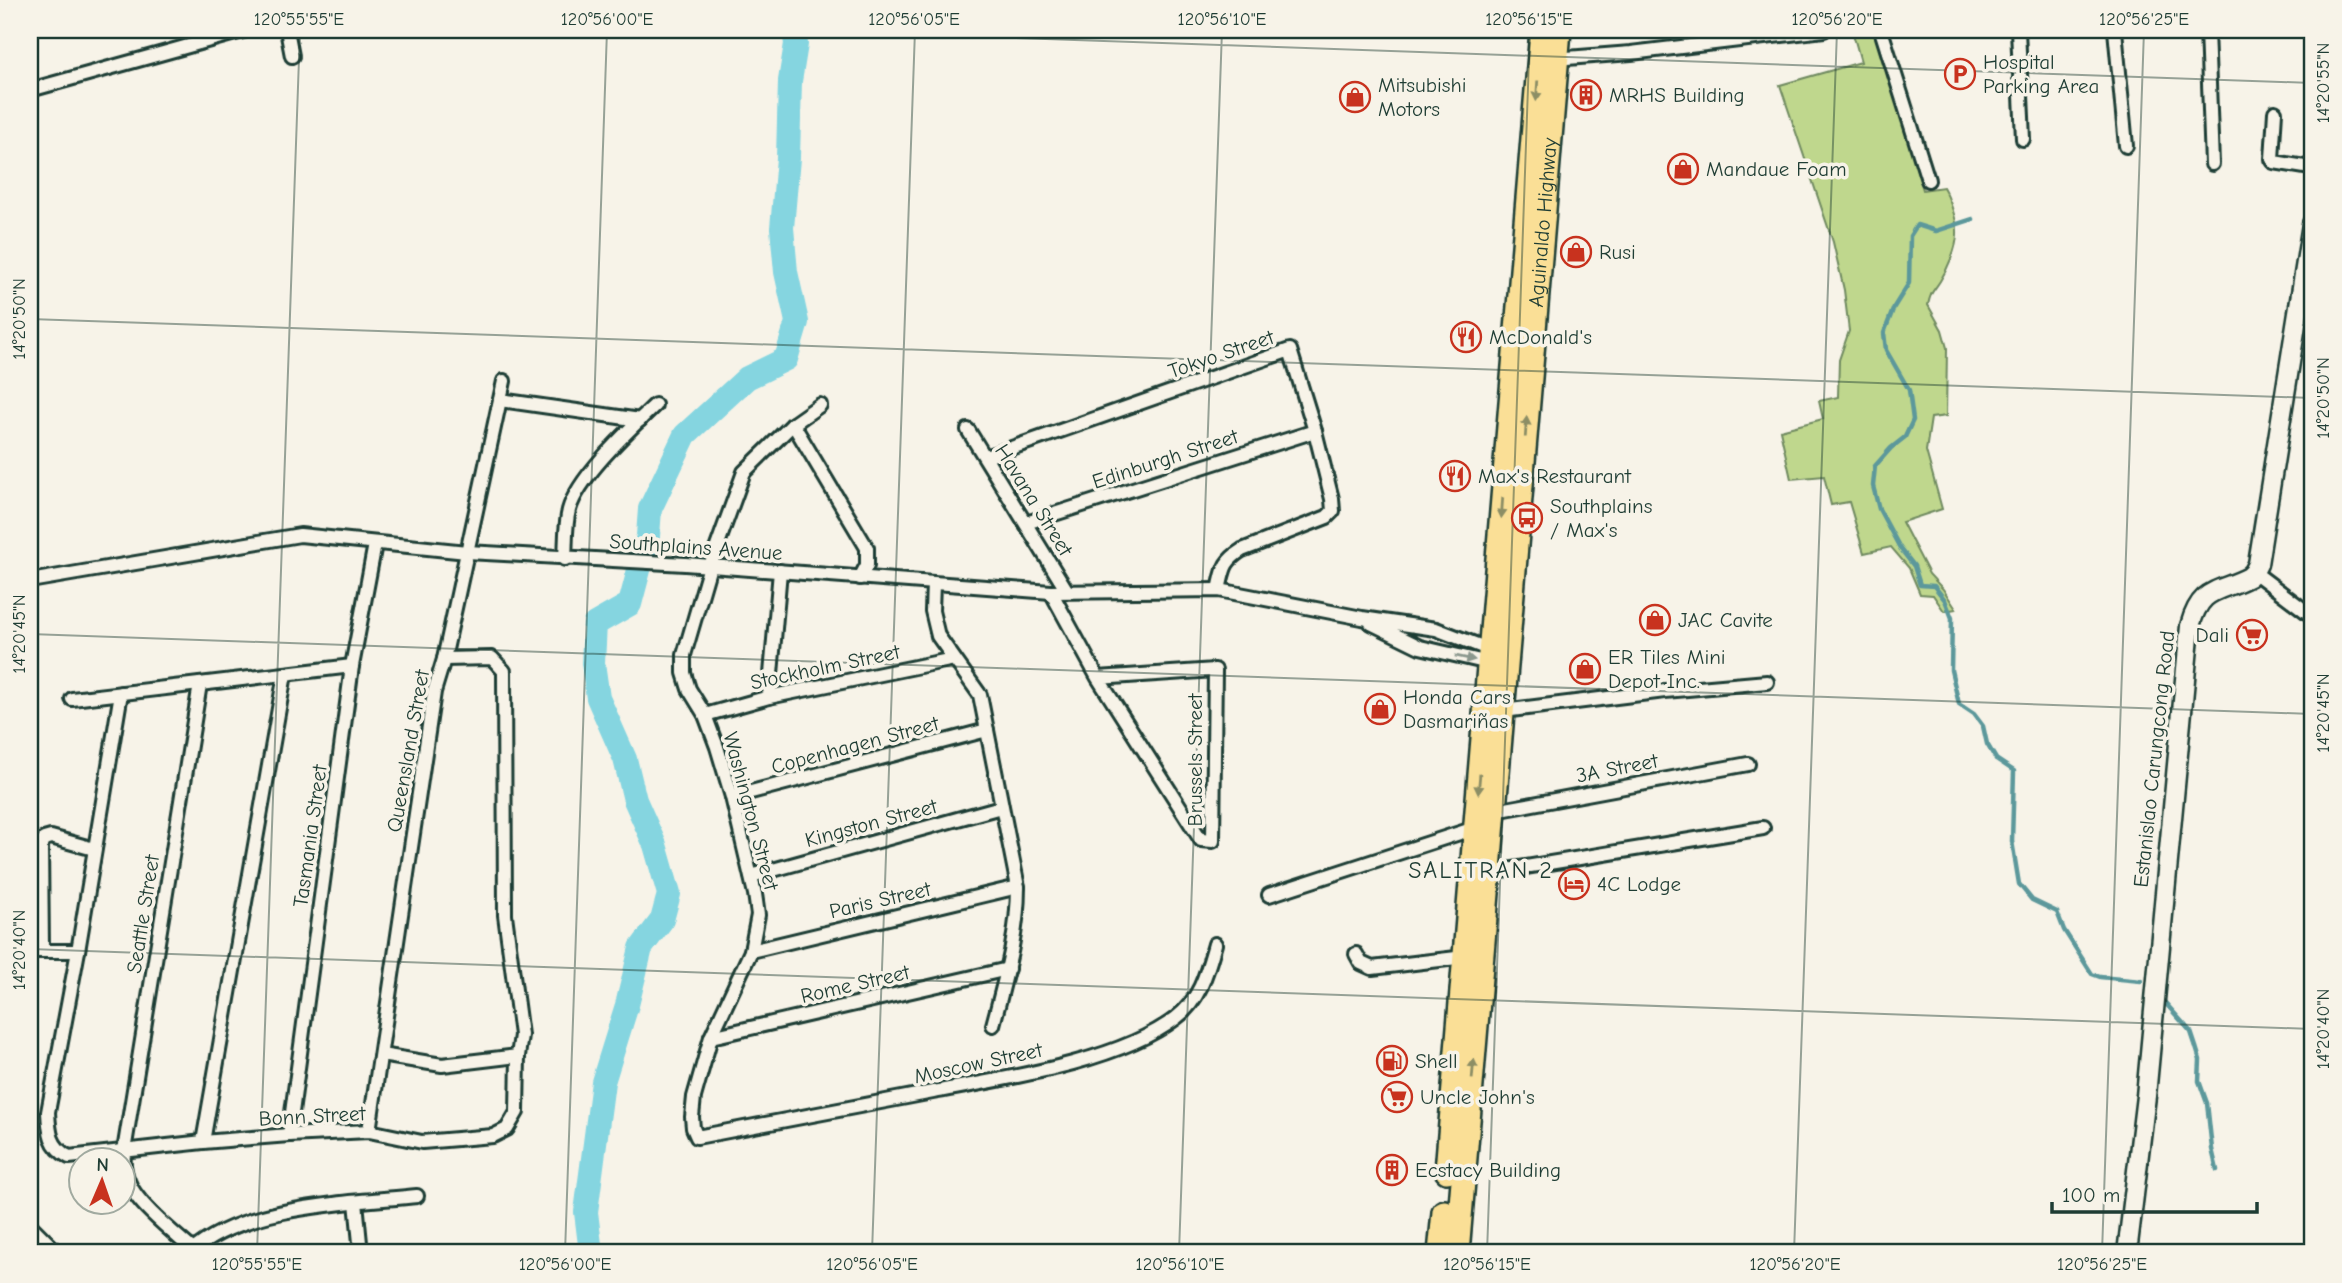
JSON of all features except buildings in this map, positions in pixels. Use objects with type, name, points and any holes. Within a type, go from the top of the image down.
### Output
[{"type":"highway","name":"Aguinaldo Highway","points":[[1542,30],[1548,59]]},
{"type":"highway","name":"Aguinaldo Highway","points":[[1457,1253],[1494,810],[1495,656],[1548,59],[1559,30]]},
{"type":"highway","name":"Aguinaldo Highway","points":[[1440,1253],[1475,828],[1493,708]]},
{"type":"street","points":[[30,90],[246,30]]},
{"type":"street","points":[[287,30],[292,56]]},
{"type":"street","points":[[1548,59],[1631,53],[1824,30]]},
{"type":"street","points":[[1881,30],[1928,180]]},
{"type":"street","points":[[2018,30],[2023,139]]},
{"type":"street","points":[[2115,30],[2126,146]]},
{"type":"street","points":[[2207,30],[2213,164]]},
{"type":"street","points":[[2275,112],[2274,162],[2312,166]]},
{"type":"street","points":[[2312,224],[2255,572],[2312,616]]},
{"type":"street","name":"Tokyo Street","points":[[986,457],[1290,350],[1315,430],[1333,511],[1327,517],[1242,550],[1230,558],[1219,590]]},
{"type":"street","name":"Queensland Street","points":[[369,1131],[434,691],[444,659],[504,381]]},
{"type":"street","points":[[500,400],[640,420]]},
{"type":"street","points":[[565,559],[569,510],[577,491],[655,405]]},
{"type":"street","name":"Washington Street","points":[[697,1137],[692,1128],[694,1097],[711,1037],[751,951],[758,915],[732,797],[705,715],[689,689],[684,673],[684,655],[709,566],[744,472],[793,424],[820,405]]},
{"type":"street","points":[[793,424],[867,548],[867,565],[860,578]]},
{"type":"street","name":"Havana Street","points":[[968,430],[1068,591]]},
{"type":"street","name":"Edinburgh Street","points":[[1026,523],[1315,430]]},
{"type":"street","name":"Southplains Avenue","points":[[30,581],[300,535],[467,552],[685,564],[1051,592],[1219,590],[1362,618],[1436,629],[1495,656]]},
{"type":"street","name":"Tasmania Street","points":[[289,1135],[352,666],[375,544]]},
{"type":"street","points":[[769,697],[780,572]]},
{"type":"street","name":"Estanislao Carungcong Road","points":[[2127,1253],[2146,1096],[2190,626],[2197,605],[2204,597],[2255,572]]},
{"type":"street","points":[[933,584],[934,622],[938,636],[970,678],[979,695],[1018,887],[1018,919],[993,1025]]},
{"type":"street","points":[[1051,592],[1098,678]]},
{"type":"street","name":"Southplains Avenue","points":[[1362,618],[1420,647],[1495,656]]},
{"type":"street","name":"Bonn Street","points":[[136,1150],[289,1135],[369,1131],[422,1142],[493,1136],[507,1129],[517,1112],[521,1035],[505,915],[503,671],[492,658],[444,659]]},
{"type":"street","name":"Stockholm Street","points":[[705,715],[769,697],[954,659]]},
{"type":"street","points":[[72,699],[352,666]]},
{"type":"street","name":"Brussels Street","points":[[1214,670],[1213,841],[1201,841],[1098,678],[1214,670]]},
{"type":"street","points":[[203,1142],[285,674]]},
{"type":"street","points":[[1493,708],[1511,710],[1665,691],[1767,682]]},
{"type":"street","name":"Seattle Street","points":[[125,1146],[200,684]]},
{"type":"street","name":"Bonn Street","points":[[66,1155],[60,1152],[50,1138],[48,1112],[121,693]]},
{"type":"street","name":"Copenhagen Street","points":[[732,797],[987,730]]},
{"type":"street","name":"3A Street","points":[[1494,810],[1748,764]]},
{"type":"street","name":"Kingston Street","points":[[751,876],[1001,807]]},
{"type":"street","points":[[1269,895],[1475,828]]},
{"type":"street","points":[[1489,870],[1501,871],[1763,828]]},
{"type":"street","points":[[78,951],[36,950],[41,844],[44,839],[51,837],[94,849]]},
{"type":"street","name":"Paris Street","points":[[751,951],[1018,887]]},
{"type":"street","name":"Moscow Street","points":[[697,1137],[1009,1078],[1110,1051],[1153,1033],[1179,1017],[1201,990],[1215,944]]},
{"type":"street","points":[[1356,954],[1361,963],[1371,968],[1465,957]]},
{"type":"street","name":"Rome Street","points":[[711,1037],[1008,969]]},
{"type":"street","points":[[381,1055],[442,1065],[518,1056]]},
{"type":"street","name":"Seattle Street","points":[[136,1196],[191,1252]]},
{"type":"street","points":[[191,1252],[221,1233],[265,1216],[417,1196]]},
{"type":"street","points":[[356,1202],[361,1253]]},
{"type":"street","points":[[30,1225],[58,1253]]},
{"type":"green space","points":[[1852,30],[1876,30],[1923,190],[1943,187],[1956,223],[1957,240],[1953,252],[1928,305],[1942,330],[1947,348],[1946,416],[1931,418],[1926,451],[1942,509],[1902,522],[1929,574],[1956,609],[1944,611],[1933,595],[1920,594],[1909,568],[1891,547],[1864,553],[1849,502],[1831,505],[1824,476],[1791,479],[1780,430],[1823,419],[1819,401],[1838,397],[1839,360],[1849,331],[1844,290],[1833,242],[1780,85],[1861,62]]},
{"type":"waterway","points":[[591,1253],[586,1212],[603,1082],[641,948],[662,920],[669,894],[655,845],[635,800],[625,759],[598,698],[593,663],[595,624],[630,604],[648,536],[650,509],[685,435],[747,378],[786,359],[797,322],[786,272],[782,228],[788,158],[790,81],[796,44],[794,30]]},
{"type":"waterway","points":[[1973,219],[1936,231],[1917,225],[1910,236],[1909,283],[1894,307],[1884,333],[1886,350],[1909,390],[1913,420],[1905,437],[1875,466],[1873,486],[1879,509],[1900,548],[1914,566],[1920,585],[1934,586],[1945,600],[1952,618],[1951,670],[1959,704],[1974,714],[1983,726],[1987,744],[1996,759],[2014,771],[2012,841],[2019,884],[2032,900],[2057,912],[2064,930],[2092,974],[2141,981]]},
{"type":"waterway","points":[[2160,997],[2191,1032],[2196,1047],[2200,1060],[2199,1081],[2207,1103],[2217,1170]]},
{"type":"place","name":"Hospital Parking Area","points":[[1960,74]]},
{"type":"place","name":"MRHS Building","points":[[1586,95]]},
{"type":"place","name":"Mitsubishi Motors","points":[[1355,97]]},
{"type":"place","name":"Mandaue Foam","points":[[1683,169]]},
{"type":"place","name":"Rusi","points":[[1576,252]]},
{"type":"place","name":"McDonald's","points":[[1466,337]]},
{"type":"place","name":"Max's Restaurant","points":[[1455,476]]},
{"type":"place","name":"Southplains / Max's","points":[[1527,518]]},
{"type":"place","name":"JAC Cavite","points":[[1655,620]]},
{"type":"place","name":"Dali","points":[[2252,635]]},
{"type":"place","name":"ER Tiles Mini Depot Inc.","points":[[1585,669]]},
{"type":"place","name":"Honda Cars Dasmariñas","points":[[1380,709]]},
{"type":"place","name":"4C Lodge","points":[[1574,884]]},
{"type":"place","name":"Shell","points":[[1392,1061]]},
{"type":"place","name":"Uncle John's","points":[[1397,1097]]},
{"type":"place","name":"Ecstacy Building","points":[[1392,1170]]},
{"type":"district","name":"SALITRAN 2","points":[[1481,870]]}]
